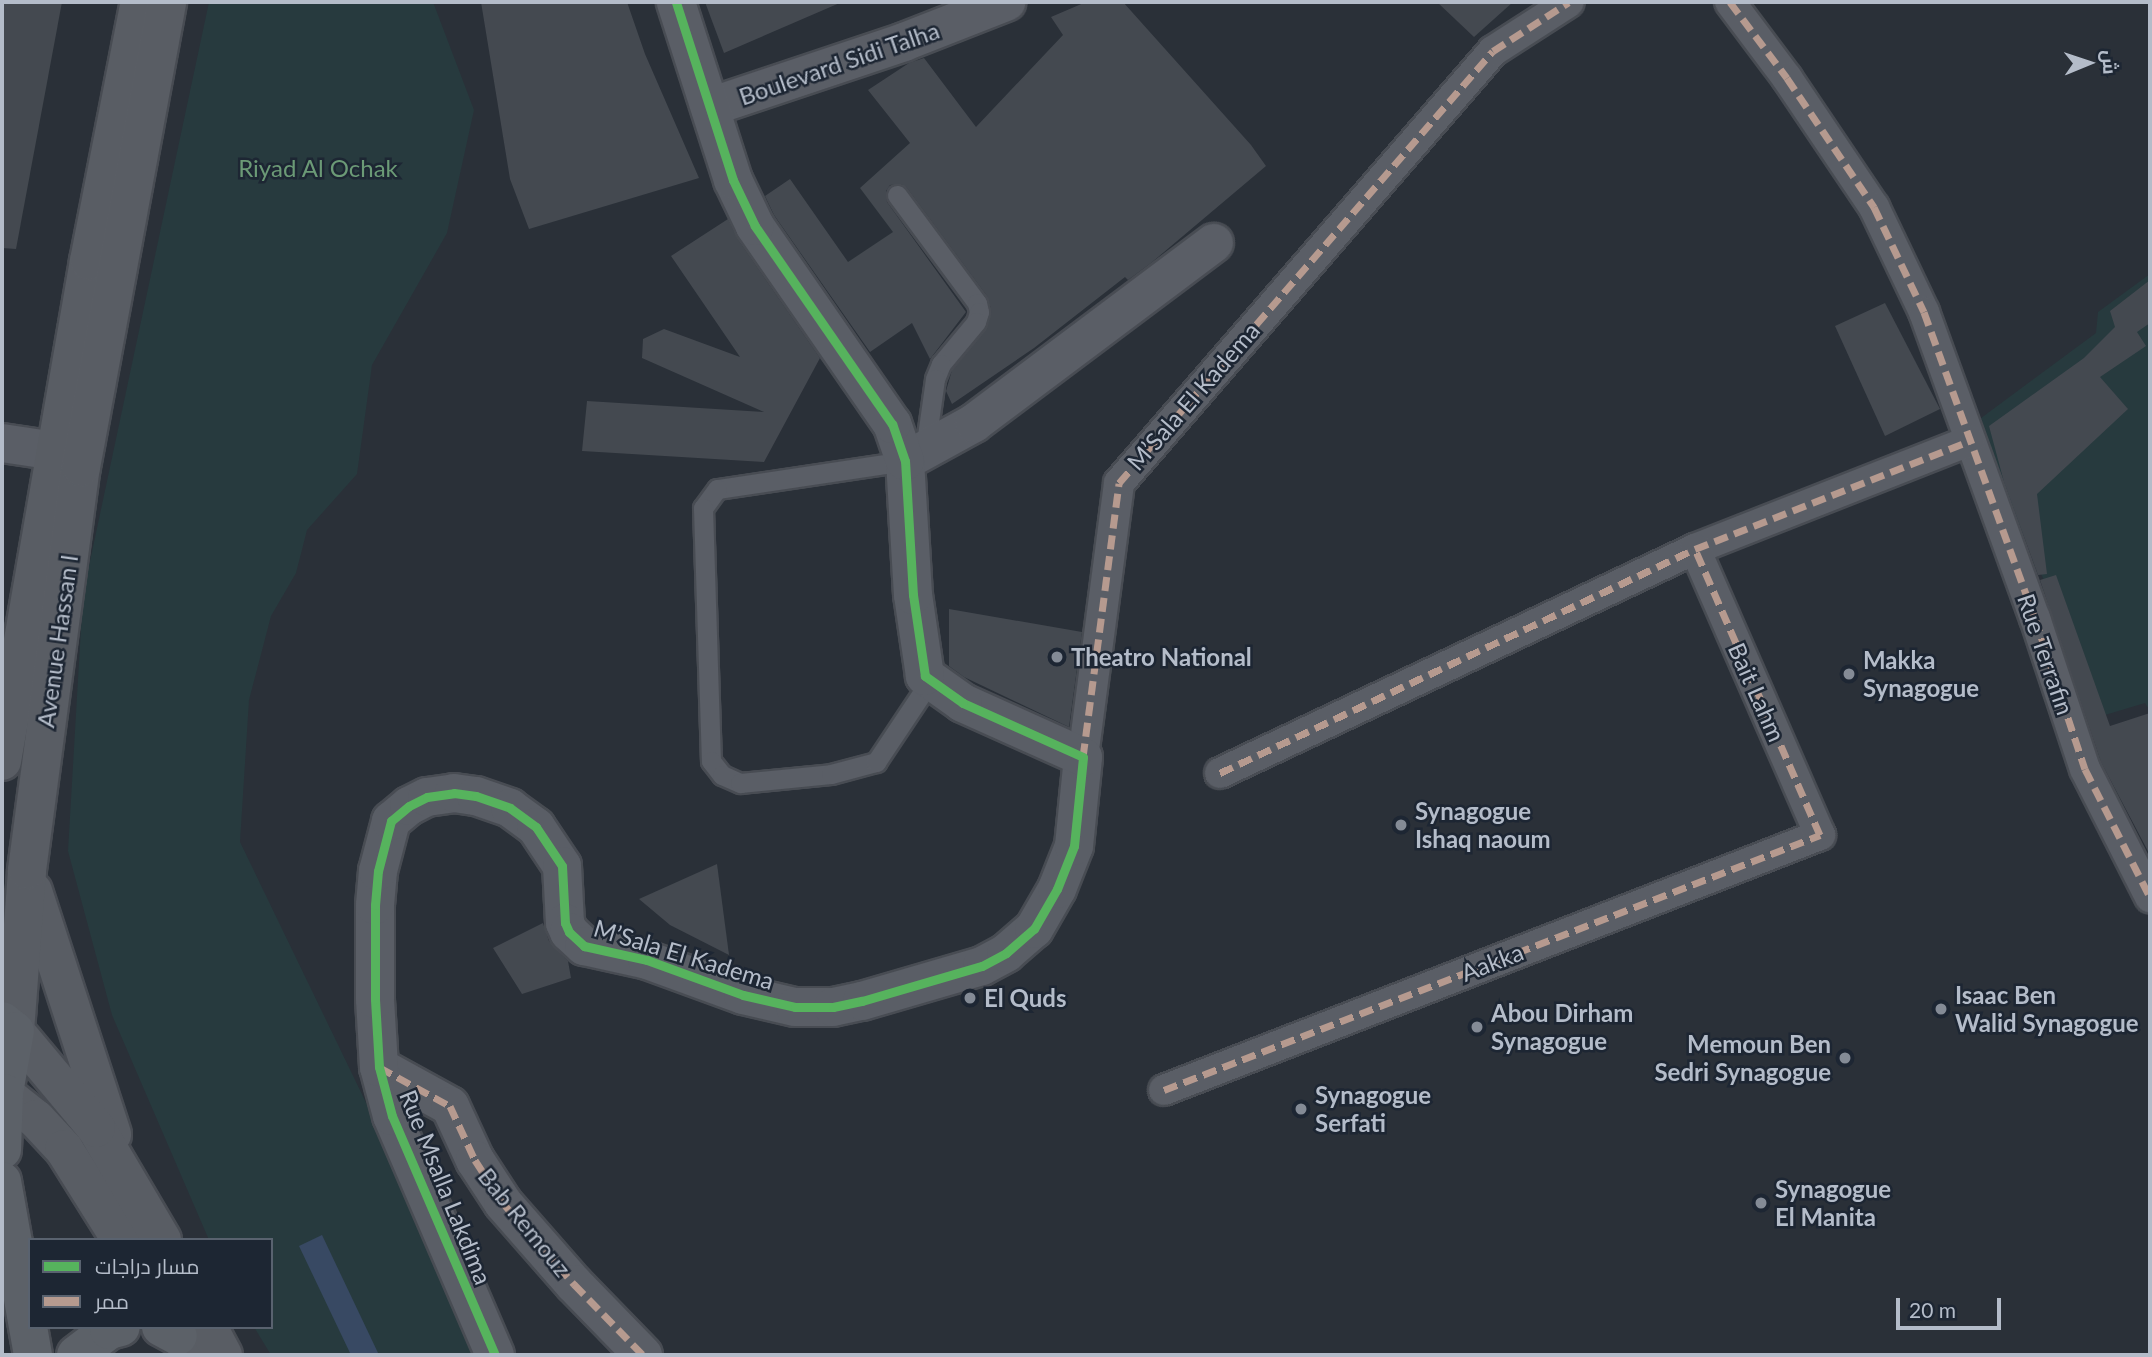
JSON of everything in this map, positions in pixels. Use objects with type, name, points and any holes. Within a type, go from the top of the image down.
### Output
[{"type":"main road","name":"Avenue Hassan I","points":[[2,761],[55,451],[140,2]]},
{"type":"main road","name":"Avenue Hassan I","points":[[8,1026],[81,467],[167,2]]},
{"type":"main road","points":[[27,870],[107,1122],[161,1238]]},
{"type":"main road","points":[[2,1150],[8,1026]]},
{"type":"main road","points":[[8,1026],[96,1128],[161,1238]]},
{"type":"main road","points":[[3,1092],[36,1119],[64,1149],[120,1238]]},
{"type":"main road","points":[[2,1181],[28,1327]]},
{"type":"main road","points":[[28,1329],[33,1355]]},
{"type":"main road","points":[[76,1355],[99,1337],[117,1329]]},
{"type":"main road","points":[[183,1335],[223,1355]]},
{"type":"street","points":[[676,2],[733,180],[755,226],[915,456],[913,594],[923,670],[930,681],[962,703],[1083,757]]},
{"type":"street","name":"Boulevard Sidi Talha","points":[[710,107],[904,42],[1006,2]]},
{"type":"street","name":"M’Sala El Kadema","points":[[564,909],[567,929],[584,946],[648,960],[743,995],[795,1007],[832,1007],[862,1001],[982,966],[1006,953],[1034,929],[1057,889],[1074,846],[1119,482],[1493,51],[1569,2]]},
{"type":"street","name":"Rue Terrafin","points":[[1730,2],[1787,78],[1874,207],[1924,312],[2035,618],[2085,769],[2150,897]]},
{"type":"street","points":[[915,456],[974,423],[1214,243]]},
{"type":"street","points":[[1220,773],[1695,549],[1969,441]]},
{"type":"street","points":[[2,443],[55,451]]},
{"type":"street","name":"Bait Lahm","points":[[1695,549],[1820,835]]},
{"type":"street","name":"Rue Msalla Lakdima","points":[[495,1355],[392,1116],[379,1068],[375,999],[375,905],[378,871],[391,821],[409,806],[427,797],[463,794],[510,808],[536,827],[562,866],[564,909]]},
{"type":"street","name":"Aakka","points":[[1164,1090],[1820,835]]},
{"type":"street","name":"Bab Remouz","points":[[379,1068],[450,1106],[475,1160],[503,1203],[574,1284],[643,1355]]},
{"type":"lane","points":[[897,195],[977,303],[979,312],[976,322],[941,364],[915,456],[717,489],[703,508],[711,761],[722,775],[740,783],[831,774],[876,762],[930,681]]},
{"type":"green space","name":"Riyad Al Ochak","points":[[209,2],[433,2],[474,110],[447,233],[372,365],[357,474],[307,530],[296,573],[271,616],[249,700],[240,842],[488,1355],[271,1355],[255,1329],[273,1329],[273,1238],[208,1238],[112,1015],[68,851],[83,594]]},
{"type":"green space","points":[[2150,274],[2150,711],[2145,703],[2105,715],[1973,424],[2096,333],[2098,312]]},
{"type":"water","points":[[322,1235],[379,1355],[351,1355],[299,1246]]},
{"type":"building","points":[[2,2],[62,2],[16,249],[2,248]]},
{"type":"building","points":[[481,2],[627,2],[645,54],[699,178],[529,229],[510,179]]},
{"type":"building","points":[[705,2],[842,2],[724,53]]},
{"type":"building","points":[[1086,2],[1123,2],[1251,145],[1266,166],[1151,263],[1128,280],[1125,277],[1034,348],[952,404],[946,391],[952,370],[986,329],[991,309],[987,296],[907,188],[901,184],[890,185],[886,191],[887,202],[966,312],[930,359],[912,323],[870,352],[774,215],[765,196],[790,179],[848,262],[893,232],[860,188],[910,143],[868,90],[909,63],[924,58],[976,127],[1063,35],[1051,17]]},
{"type":"building","points":[[1437,2],[1513,2],[1474,37]]},
{"type":"building","points":[[728,219],[737,238],[820,358],[764,462],[582,451],[587,401],[764,412],[642,358],[643,339],[664,329],[740,357],[671,256]]},
{"type":"building","points":[[2150,280],[2150,323],[2137,332],[2146,346],[2100,377],[2128,409],[2037,494],[2047,574],[2038,575],[2004,482],[1989,426],[2084,358],[2115,327],[2110,311]]},
{"type":"building","points":[[1885,303],[1940,409],[1885,436],[1835,326]]},
{"type":"building","points":[[2056,575],[2110,726],[2150,713],[2150,855],[2101,762],[2040,580]]},
{"type":"building","points":[[949,609],[1082,632],[1069,727],[964,677],[949,666]]},
{"type":"building","points":[[717,864],[729,955],[670,925],[639,899]]},
{"type":"building","points":[[543,923],[549,941],[568,961],[571,978],[522,994],[493,948]]},
{"type":"marked path","points":[[1083,757],[1119,483],[1493,51],[1569,2]]},
{"type":"marked path","points":[[1730,2],[1787,78],[1874,207],[1924,312],[2035,618],[2085,769],[2150,897]]},
{"type":"marked path","points":[[1220,773],[1695,549],[1969,441]]},
{"type":"marked path","points":[[1164,1090],[1820,835],[1695,549]]},
{"type":"marked path","points":[[379,1067],[450,1106],[475,1160],[503,1203],[574,1284],[643,1355]]},
{"type":"cycle path","points":[[495,1355],[392,1116],[379,1067],[375,999],[375,905],[378,871],[391,821],[409,806],[427,797],[454,793],[476,796],[510,808],[536,827],[562,866],[565,923],[569,932],[584,946],[647,960],[743,995],[795,1007],[833,1007],[862,1001],[982,966],[1006,953],[1034,929],[1057,889],[1074,846],[1083,757],[963,703],[925,676],[913,595],[905,461],[892,424],[755,226],[733,180],[676,2]]},
{"type":"place","name":"Theatro National","points":[[1057,657]]},
{"type":"place","name":"Makka Synagogue","points":[[1849,674]]},
{"type":"place","name":"Synagogue Ishaq naoum","points":[[1401,825]]},
{"type":"place","name":"El Quds","points":[[970,998]]},
{"type":"place","name":"Isaac Ben Walid Synagogue","points":[[1941,1009]]},
{"type":"place","name":"Abou Dirham Synagogue","points":[[1477,1027]]},
{"type":"place","name":"Memoun Ben Sedri Synagogue","points":[[1845,1058]]},
{"type":"place","name":"Synagogue Serfati","points":[[1301,1109]]},
{"type":"place","name":"Synagogue El Manita","points":[[1761,1203]]}]
